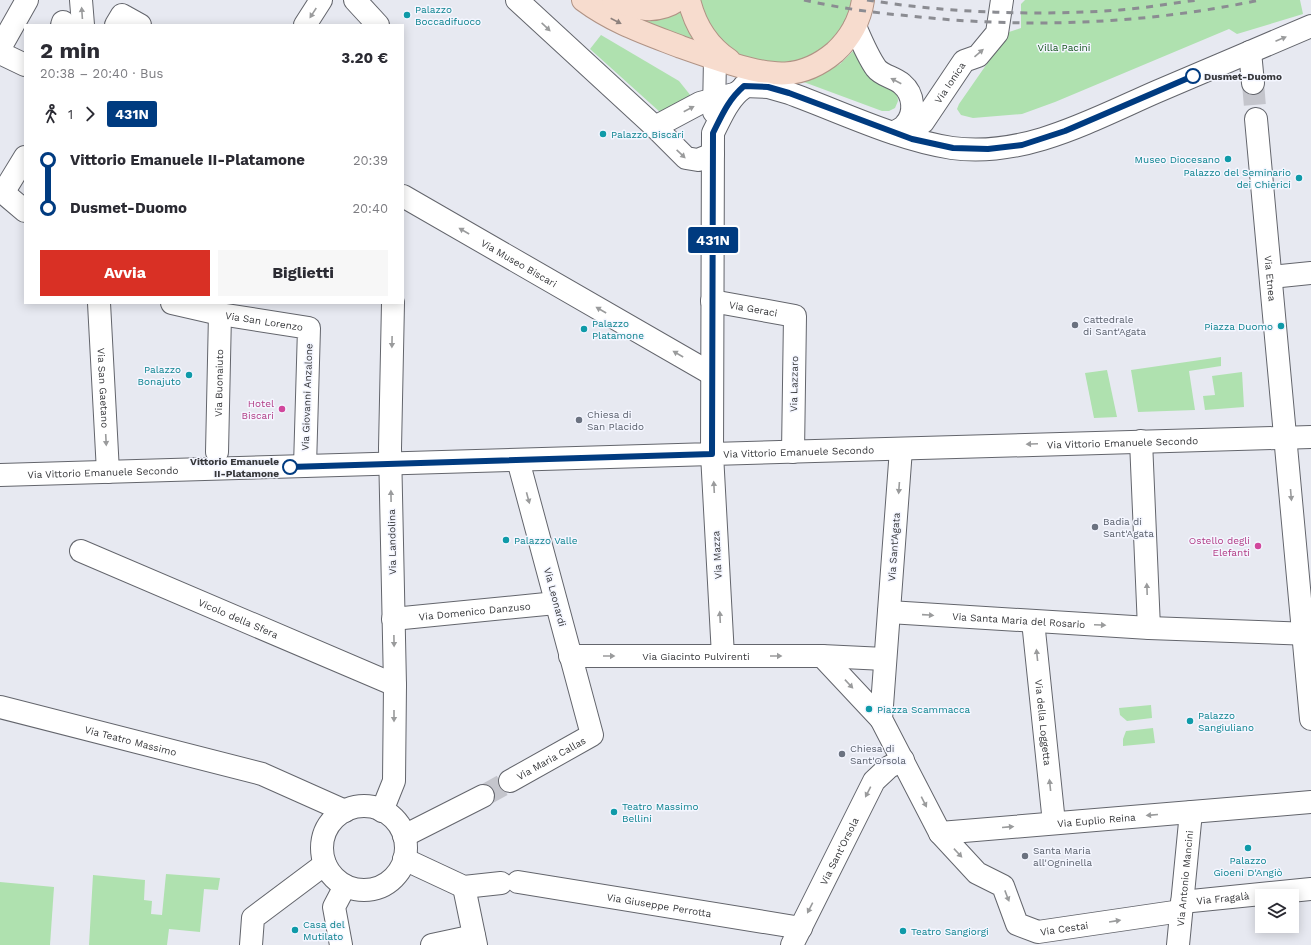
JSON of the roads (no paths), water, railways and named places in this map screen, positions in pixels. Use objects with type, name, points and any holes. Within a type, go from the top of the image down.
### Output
[{"type":"main road","points":[[583,0],[600,13],[629,28],[714,53],[729,60],[754,83],[805,69],[830,56],[844,42],[855,26],[863,0]]},
{"type":"main road","points":[[613,0],[633,7],[657,9],[670,6],[678,0]]},
{"type":"main road","points":[[689,0],[697,24],[714,53]]},
{"type":"street","points":[[4,40],[27,0]]},
{"type":"street","points":[[81,0],[89,24],[122,15],[138,24]]},
{"type":"street","points":[[306,24],[321,0]]},
{"type":"street","points":[[355,0],[377,24]]},
{"type":"street","points":[[517,0],[686,158],[698,160],[713,144],[724,111],[754,83]]},
{"type":"street","name":"Via Ionica","points":[[894,133],[912,131],[923,122],[964,61],[978,56],[997,33],[1002,0]]},
{"type":"street","points":[[855,26],[876,69],[886,76],[901,83],[909,91],[912,101],[912,114],[906,125],[894,133]]},
{"type":"street","points":[[714,53],[754,83],[894,133],[912,139],[953,148],[988,149],[1022,145],[1065,131],[1311,26]]},
{"type":"street","points":[[0,52],[24,64]]},
{"type":"street","points":[[1250,52],[1253,83]]},
{"type":"street","points":[[655,128],[700,103],[754,83]]},
{"type":"street","name":"Via Etnea","points":[[1256,119],[1286,447],[1307,635],[1311,719]]},
{"type":"street","name":"Via Mazza","points":[[713,144],[712,454],[722,656]]},
{"type":"street","points":[[9,203],[24,160]]},
{"type":"street","name":"Via Museo Biscari","points":[[404,197],[712,374]]},
{"type":"street","points":[[1271,277],[1311,273]]},
{"type":"street","name":"Via Geraci","points":[[712,301],[795,316]]},
{"type":"street","name":"Via San Gaetano","points":[[99,304],[108,472]]},
{"type":"street","name":"Via San Lorenzo","points":[[178,304],[309,328]]},
{"type":"street","name":"Via Landolina","points":[[382,811],[394,781],[394,685],[390,464],[393,304]]},
{"type":"street","name":"Via Buonaiuto","points":[[208,309],[217,452]]},
{"type":"street","name":"Via Lazzaro","points":[[793,452],[795,316]]},
{"type":"street","name":"Via Giovanni Anzalone","points":[[305,466],[309,328]]},
{"type":"street","points":[[1286,447],[1311,437]]},
{"type":"street","name":"Via Vittorio Emanuele Secondo","points":[[0,475],[1262,438],[1286,447]]},
{"type":"street","points":[[1141,441],[1149,628]]},
{"type":"street","name":"Via Sant'Agata","points":[[881,719],[901,449]]},
{"type":"street","name":"Via Leonardi","points":[[518,460],[592,735]]},
{"type":"street","name":"Vicolo della Sfera","points":[[81,552],[394,685]]},
{"type":"street","name":"Via Domenico Danzuso","points":[[393,619],[556,603]]},
{"type":"street","name":"Via Santa Maria del Rosario","points":[[889,612],[1149,628],[1307,635]]},
{"type":"street","name":"Via della Loggetta","points":[[1033,621],[1054,823]]},
{"type":"street","points":[[822,656],[886,652]]},
{"type":"street","name":"Via Giacinto Pulvirenti","points":[[570,656],[822,656]]},
{"type":"street","points":[[822,656],[881,719],[899,762],[940,833]]},
{"type":"street","name":"Via Teatro Massimo","points":[[0,707],[262,774],[345,811]]},
{"type":"street","name":"Via Maria Callas","points":[[510,781],[592,735]]},
{"type":"street","name":"Via Sant'Orsola","points":[[796,936],[874,781],[889,767],[899,762]]},
{"type":"street","points":[[404,836],[483,796]]},
{"type":"street","name":"Via Euplio Reina","points":[[940,833],[1311,802]]},
{"type":"street","points":[[367,806],[382,811],[394,820],[404,836],[406,848],[400,870],[392,879],[381,886],[369,890],[357,890],[345,886],[329,872],[325,864],[322,849],[323,837],[328,826],[335,818],[345,811],[356,807],[367,806]]},
{"type":"street","name":"Via Antonio Mancini","points":[[1178,945],[1191,812]]},
{"type":"street","name":"Via Cestai","points":[[940,833],[977,873],[1003,886],[1018,924],[1038,932],[1182,907]]},
{"type":"street","points":[[404,859],[466,895],[475,941],[432,945]]},
{"type":"street","points":[[251,945],[253,918],[325,864]]},
{"type":"street","name":"Via Giuseppe Perrotta","points":[[466,895],[509,883],[796,936]]},
{"type":"street","points":[[341,945],[334,907],[345,886]]},
{"type":"street","name":"Via Fragalà","points":[[1182,907],[1311,889]]},
{"type":"tunnel","points":[[1253,83],[1256,119]]},
{"type":"tunnel","points":[[483,796],[510,781]]},
{"type":"railway","points":[[804,0],[844,8],[898,15],[955,20],[1042,23],[1130,19],[1217,8],[1260,0]]},
{"type":"railway","points":[[867,0],[929,8],[1025,13],[1120,10],[1198,0]]},
{"type":"place","name":"Palazzo Boccadifuoco","points":[[407,15]]},
{"type":"place","name":"Dusmet-Duomo","points":[[1193,76]]},
{"type":"place","name":"Palazzo Biscari","points":[[603,134]]},
{"type":"place","name":"Museo Diocesano","points":[[1228,159]]},
{"type":"place","name":"Palazzo del Seminario dei Chierici","points":[[1299,178]]},
{"type":"place","name":"Cattedrale di Sant'Agata","points":[[1075,325]]},
{"type":"place","name":"Piazza Duomo","points":[[1281,326]]},
{"type":"place","name":"Palazzo Platamone","points":[[584,329]]},
{"type":"place","name":"Palazzo Bonajuto","points":[[189,375]]},
{"type":"place","name":"Hotel Biscari","points":[[282,409]]},
{"type":"place","name":"Chiesa di San Placido","points":[[579,420]]},
{"type":"place","name":"Vittorio Emanuele II-Platamone","points":[[290,467]]},
{"type":"place","name":"Badia di Sant'Agata","points":[[1095,527]]},
{"type":"place","name":"Palazzo Valle","points":[[506,540]]},
{"type":"place","name":"Ostello degli Elefanti","points":[[1258,546]]},
{"type":"place","name":"Piazza Scammacca","points":[[869,709]]},
{"type":"place","name":"Palazzo Sangiuliano","points":[[1190,721]]},
{"type":"place","name":"Chiesa di Sant'Orsola","points":[[842,754]]},
{"type":"place","name":"Teatro Massimo Bellini","points":[[614,812]]},
{"type":"place","name":"Palazzo Gioeni D'Angiò","points":[[1248,848]]},
{"type":"place","name":"Santa Maria all'Ogninella","points":[[1025,856]]},
{"type":"place","name":"Casa del Mutilato","points":[[295,930]]},
{"type":"place","name":"Teatro Sangiorgi","points":[[903,931]]},
{"type":"park label","name":"Villa Pacini","points":[[1064,47]]}]
